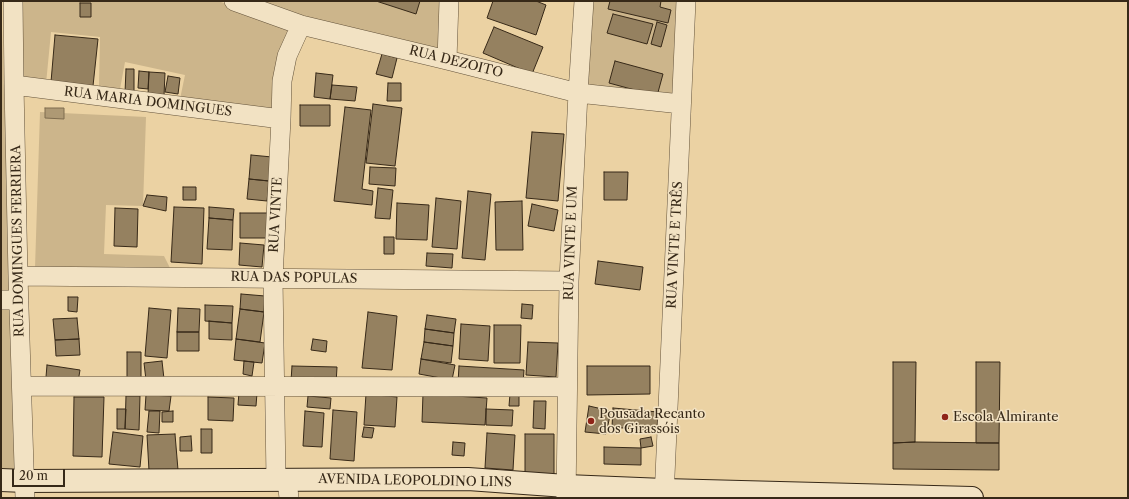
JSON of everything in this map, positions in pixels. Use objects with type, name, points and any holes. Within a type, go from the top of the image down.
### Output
[{"type":"main road","name":"AVENIDA LEOPOLDINO LINS","points":[[1,480],[25,490],[284,486],[664,494],[972,498]]},
{"type":"street","name":"RUA DOMINGUES FERRIERA","points":[[13,1],[18,276],[10,300],[22,386],[25,490]]},
{"type":"street","name":"RUA DEZOITO","points":[[234,1],[301,25],[578,93],[681,104]]},
{"type":"street","points":[[447,60],[449,1]]},
{"type":"street","name":"RUA VINTE E UM","points":[[566,492],[569,281],[584,1]]},
{"type":"street","name":"RUA VINTE E TRÊS","points":[[664,494],[686,1]]},
{"type":"street","name":"RUA VINTE","points":[[284,486],[274,387],[273,278],[282,81],[287,56],[301,25]]},
{"type":"street","name":"RUA MARIA DOMINGUES","points":[[14,85],[281,119]]},
{"type":"street","name":"RUA DAS POPULAS","points":[[18,276],[569,281]]},
{"type":"street","points":[[22,386],[567,388]]},
{"type":"shaded area","points":[[1,1],[11,292],[1,292]]},
{"type":"shaded area","points":[[17,1],[218,1],[295,28],[278,114],[180,99],[185,75],[125,62],[120,89],[99,86],[100,37],[51,32],[46,84],[19,81]]},
{"type":"shaded area","points":[[251,1],[445,1],[442,52],[301,20]]},
{"type":"shaded area","points":[[588,1],[681,1],[677,98],[585,88]]},
{"type":"shaded area","points":[[45,108],[64,108],[64,119],[45,118]]},
{"type":"shaded area","points":[[40,112],[146,117],[143,206],[106,205],[104,254],[164,256],[173,274],[35,268]]},
{"type":"shaded area","points":[[11,307],[16,471],[1,470],[1,308]]},
{"type":"building","points":[[376,1],[420,1],[416,14]]},
{"type":"building","points":[[493,1],[536,1],[546,5],[536,35],[487,18]]},
{"type":"building","points":[[610,1],[661,1],[660,7],[671,10],[668,23],[608,9]]},
{"type":"building","points":[[80,3],[91,3],[91,17],[80,17]]},
{"type":"building","points":[[613,14],[653,24],[647,44],[607,33]]},
{"type":"building","points":[[657,22],[667,25],[661,47],[651,44]]},
{"type":"building","points":[[494,27],[543,47],[532,74],[483,53]]},
{"type":"building","points":[[55,35],[98,39],[93,86],[51,82]]},
{"type":"building","points":[[382,54],[397,58],[392,78],[376,74]]},
{"type":"building","points":[[615,61],[663,74],[657,96],[609,83]]},
{"type":"building","points":[[126,69],[134,69],[134,93],[125,93]]},
{"type":"building","points":[[139,71],[149,72],[148,89],[138,88]]},
{"type":"building","points":[[149,72],[165,73],[164,96],[148,95]]},
{"type":"building","points":[[316,73],[333,75],[330,99],[314,97]]},
{"type":"building","points":[[168,76],[180,78],[178,94],[165,92]]},
{"type":"building","points":[[388,83],[401,83],[401,101],[387,101]]},
{"type":"building","points":[[332,85],[357,87],[355,101],[330,99]]},
{"type":"building","points":[[373,104],[402,108],[395,166],[366,163]]},
{"type":"building","points":[[300,105],[330,105],[330,126],[300,126]]},
{"type":"building","points":[[345,107],[371,110],[362,189],[373,191],[372,205],[334,201]]},
{"type":"building","points":[[532,132],[564,134],[558,201],[526,198]]},
{"type":"building","points":[[251,155],[272,157],[269,181],[249,179]]},
{"type":"building","points":[[370,167],[396,168],[395,186],[369,184]]},
{"type":"building","points":[[604,172],[628,172],[627,200],[604,200]]},
{"type":"building","points":[[249,179],[269,181],[267,201],[247,199]]},
{"type":"building","points":[[183,187],[196,187],[196,200],[183,200]]},
{"type":"building","points":[[378,188],[393,190],[390,219],[375,218]]},
{"type":"building","points":[[468,191],[491,194],[485,260],[462,258]]},
{"type":"building","points":[[147,195],[167,197],[166,211],[143,206]]},
{"type":"building","points":[[436,198],[461,201],[457,249],[432,247]]},
{"type":"building","points":[[522,201],[523,250],[496,250],[495,202]]},
{"type":"building","points":[[397,203],[429,205],[427,240],[396,239]]},
{"type":"building","points":[[532,204],[558,210],[554,231],[528,226]]},
{"type":"building","points":[[174,207],[204,208],[202,264],[171,262]]},
{"type":"building","points":[[209,207],[234,209],[233,220],[209,218]]},
{"type":"building","points":[[115,208],[138,209],[137,247],[114,246]]},
{"type":"building","points":[[240,213],[268,213],[269,238],[240,238]]},
{"type":"building","points":[[209,218],[233,220],[232,250],[207,249]]},
{"type":"building","points":[[384,237],[394,237],[394,254],[384,254]]},
{"type":"building","points":[[240,243],[264,245],[262,267],[239,265]]},
{"type":"building","points":[[427,253],[453,254],[452,268],[426,266]]},
{"type":"building","points":[[598,261],[643,267],[640,290],[595,284]]},
{"type":"building","points":[[241,294],[265,296],[264,312],[240,309]]},
{"type":"building","points":[[68,297],[78,297],[77,312],[68,311]]},
{"type":"building","points":[[522,304],[533,305],[532,319],[521,318]]},
{"type":"building","points":[[205,305],[233,306],[232,323],[205,321]]},
{"type":"building","points":[[149,308],[171,310],[167,358],[145,356]]},
{"type":"building","points":[[178,308],[200,309],[199,332],[177,332]]},
{"type":"building","points":[[240,309],[264,312],[260,342],[236,339]]},
{"type":"building","points":[[368,312],[397,316],[392,370],[362,368]]},
{"type":"building","points":[[427,315],[456,319],[454,333],[425,329]]},
{"type":"building","points":[[77,318],[79,339],[55,340],[53,319]]},
{"type":"building","points":[[209,321],[232,323],[232,340],[209,339]]},
{"type":"building","points":[[461,324],[490,326],[488,361],[459,359]]},
{"type":"building","points":[[494,325],[521,325],[520,363],[494,363]]},
{"type":"building","points":[[425,329],[454,333],[453,346],[424,342]]},
{"type":"building","points":[[177,332],[199,332],[199,351],[177,351]]},
{"type":"building","points":[[79,339],[80,355],[56,356],[55,340]]},
{"type":"building","points":[[236,339],[265,343],[262,363],[234,360]]},
{"type":"building","points":[[313,339],[327,341],[326,352],[311,350]]},
{"type":"building","points":[[424,342],[453,346],[451,363],[421,359]]},
{"type":"building","points":[[528,342],[558,343],[556,377],[526,375]]},
{"type":"building","points":[[127,352],[141,352],[141,379],[127,379]]},
{"type":"building","points":[[421,359],[455,365],[452,380],[419,374]]},
{"type":"building","points":[[162,361],[164,379],[146,380],[144,363]]},
{"type":"building","points":[[244,361],[254,362],[252,376],[243,374]]},
{"type":"building","points":[[893,362],[916,362],[915,442],[893,443]]},
{"type":"building","points":[[976,362],[1000,362],[999,443],[976,443]]},
{"type":"building","points":[[47,365],[80,370],[78,382],[46,377]]},
{"type":"building","points":[[292,366],[337,367],[336,384],[291,381]]},
{"type":"building","points":[[459,366],[524,370],[523,384],[458,383]]},
{"type":"building","points":[[587,366],[650,366],[650,394],[587,395]]},
{"type":"building","points":[[239,392],[257,393],[256,406],[238,405]]},
{"type":"building","points":[[366,394],[397,397],[395,427],[364,425]]},
{"type":"building","points":[[423,394],[487,398],[485,425],[422,422]]},
{"type":"building","points":[[510,394],[519,394],[519,406],[509,406]]},
{"type":"building","points":[[146,395],[171,396],[169,411],[145,410]]},
{"type":"building","points":[[126,396],[140,396],[139,430],[125,429]]},
{"type":"building","points":[[308,396],[331,398],[330,409],[307,407]]},
{"type":"building","points":[[74,397],[104,397],[102,457],[73,456]]},
{"type":"building","points":[[208,397],[234,398],[233,421],[208,420]]},
{"type":"building","points":[[534,401],[546,401],[545,429],[533,428]]},
{"type":"building","points":[[589,406],[611,411],[606,434],[585,432]]},
{"type":"building","points":[[613,408],[658,412],[657,431],[612,427]]},
{"type":"building","points":[[117,409],[126,409],[125,429],[117,429]]},
{"type":"building","points":[[486,409],[513,410],[512,426],[486,425]]},
{"type":"building","points":[[333,410],[357,412],[354,461],[330,459]]},
{"type":"building","points":[[149,411],[160,411],[159,433],[147,432]]},
{"type":"building","points":[[173,411],[173,422],[162,422],[162,412]]},
{"type":"building","points":[[305,411],[324,413],[322,447],[303,446]]},
{"type":"building","points":[[364,427],[374,428],[372,438],[362,437]]},
{"type":"building","points":[[201,429],[212,429],[212,453],[201,453]]},
{"type":"building","points":[[113,432],[143,436],[140,467],[109,464]]},
{"type":"building","points":[[487,433],[515,435],[513,470],[485,468]]},
{"type":"building","points":[[175,434],[178,470],[149,471],[147,435]]},
{"type":"building","points":[[525,434],[554,434],[554,475],[525,475]]},
{"type":"building","points":[[191,436],[192,451],[180,451],[180,437]]},
{"type":"building","points":[[651,437],[653,446],[641,448],[640,439]]},
{"type":"building","points":[[453,442],[465,443],[464,456],[452,455]]},
{"type":"building","points":[[893,443],[999,443],[999,470],[893,469]]},
{"type":"building","points":[[604,447],[641,448],[641,465],[604,464]]},
{"type":"place","name":"Escola Almirante","points":[[945,417]]},
{"type":"place","name":"Pousada Recanto dos Girassóis","points":[[591,421]]}]
